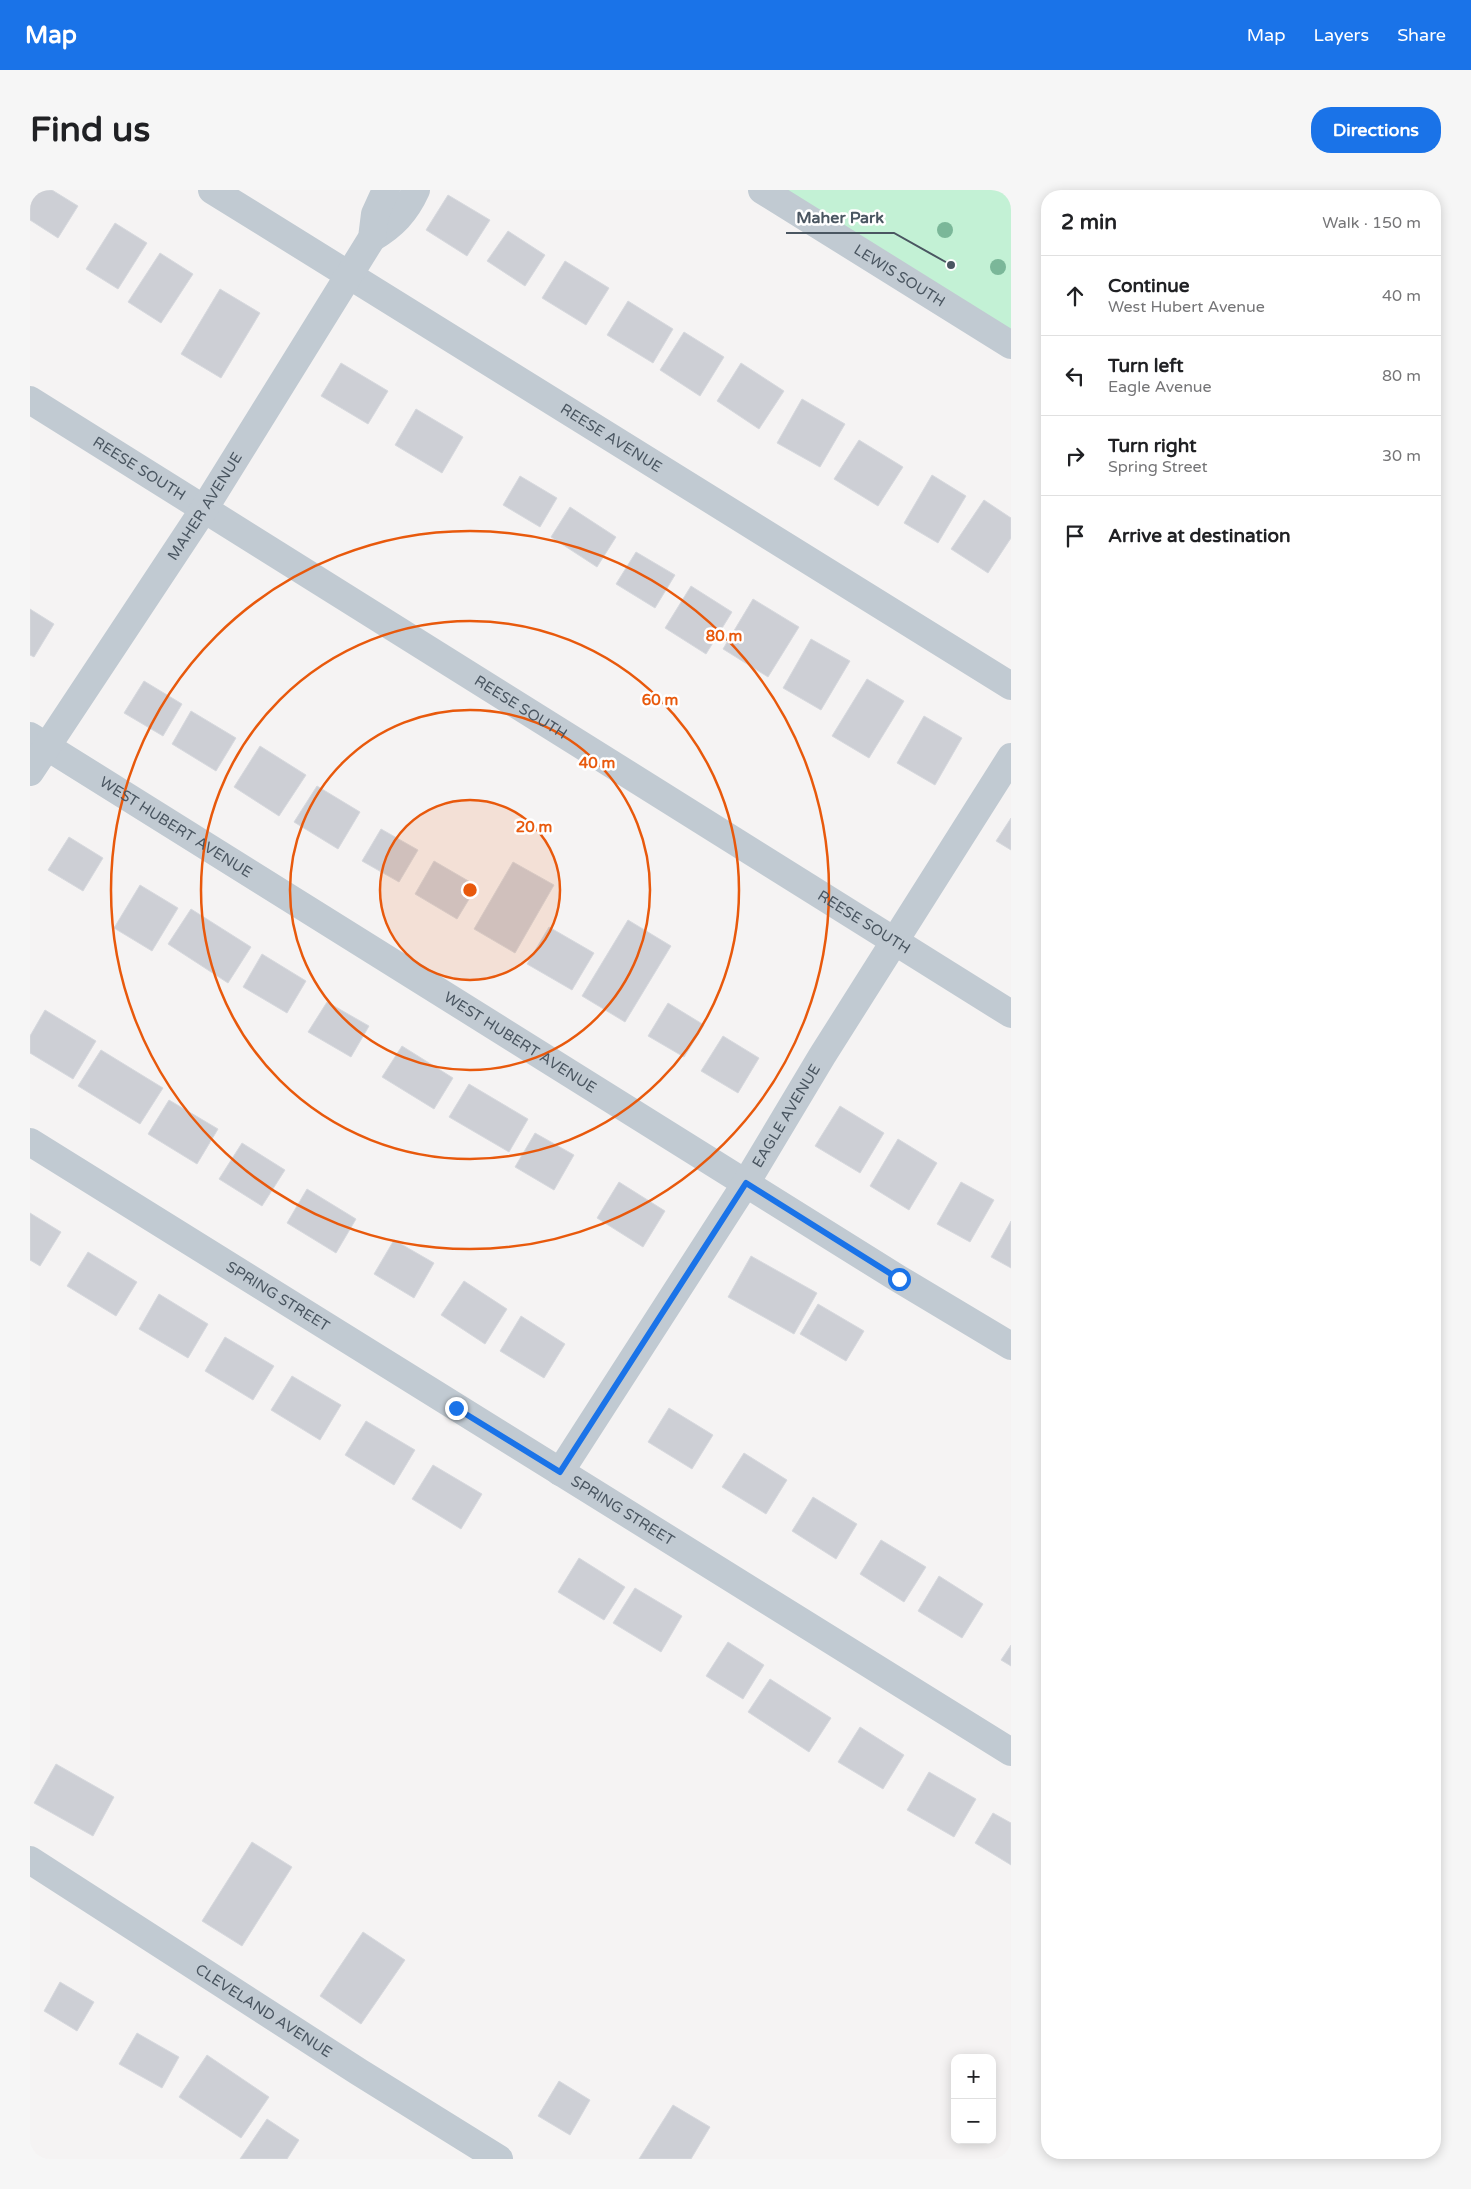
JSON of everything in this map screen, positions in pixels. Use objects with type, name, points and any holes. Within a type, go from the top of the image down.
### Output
[{"type":"street","name":"REESE AVENUE","points":[[212,190],[1011,686]]},
{"type":"street","name":"MAHER AVENUE","points":[[30,772],[38,741],[204,509],[349,276],[372,238],[375,214],[386,190]]},
{"type":"street","name":"MAHER AVENUE","points":[[372,238],[391,226],[409,206],[416,190]]},
{"type":"street","name":"LEWIS SOUTH","points":[[762,190],[1011,345]]},
{"type":"street","name":"REESE SOUTH","points":[[30,400],[1011,1014]]},
{"type":"street","name":"WEST HUBERT AVENUE","points":[[38,741],[899,1279],[1011,1346]]},
{"type":"street","name":"EAGLE AVENUE","points":[[560,1472],[746,1183],[894,941],[1011,757]]},
{"type":"street","name":"SPRING STREET","points":[[30,1142],[1011,1752]]},
{"type":"street","name":"CLEVELAND AVENUE","points":[[30,1860],[359,2072],[499,2159]]},
{"type":"green space","points":[[772,190],[1011,190],[1011,341]]},
{"type":"building","points":[[38,190],[52,190],[78,206],[58,238],[30,220],[30,203]]},
{"type":"building","points":[[448,195],[490,220],[467,256],[426,230]]},
{"type":"building","points":[[115,223],[147,243],[118,289],[86,269]]},
{"type":"building","points":[[508,231],[545,255],[525,286],[487,261]]},
{"type":"building","points":[[160,253],[193,274],[161,323],[128,302]]},
{"type":"building","points":[[565,261],[609,288],[586,325],[542,298]]},
{"type":"building","points":[[220,289],[260,313],[221,378],[181,354]]},
{"type":"building","points":[[628,301],[673,329],[653,363],[607,335]]},
{"type":"building","points":[[684,332],[724,357],[700,396],[660,370]]},
{"type":"building","points":[[341,363],[388,391],[368,424],[321,396]]},
{"type":"building","points":[[741,363],[784,391],[759,429],[717,401]]},
{"type":"building","points":[[802,399],[845,424],[820,467],[777,443]]},
{"type":"building","points":[[416,409],[463,437],[442,473],[395,445]]},
{"type":"building","points":[[859,440],[903,467],[878,506],[834,479]]},
{"type":"building","points":[[932,475],[966,496],[938,543],[904,523]]},
{"type":"building","points":[[520,476],[557,498],[540,527],[503,505]]},
{"type":"building","points":[[984,500],[1011,518],[1011,538],[988,573],[951,549]]},
{"type":"building","points":[[570,507],[616,537],[597,567],[551,537]]},
{"type":"building","points":[[636,552],[675,575],[655,608],[616,584]]},
{"type":"building","points":[[691,586],[732,612],[706,654],[665,628]]},
{"type":"building","points":[[753,599],[799,627],[768,677],[723,649]]},
{"type":"building","points":[[30,609],[54,624],[34,657],[30,655]]},
{"type":"building","points":[[811,639],[850,661],[821,710],[783,688]]},
{"type":"building","points":[[867,679],[904,701],[869,758],[832,736]]},
{"type":"building","points":[[144,681],[182,704],[163,736],[124,713]]},
{"type":"building","points":[[191,711],[236,738],[216,771],[172,744]]},
{"type":"building","points":[[924,716],[962,738],[935,785],[897,763]]},
{"type":"building","points":[[260,746],[306,775],[279,816],[234,787]]},
{"type":"building","points":[[317,786],[360,812],[338,849],[294,822]]},
{"type":"building","points":[[1011,818],[1011,850],[996,841]]},
{"type":"building","points":[[381,829],[418,850],[399,882],[362,861]]},
{"type":"building","points":[[69,837],[103,858],[83,891],[48,870]]},
{"type":"building","points":[[434,861],[477,886],[457,919],[415,894]]},
{"type":"building","points":[[513,862],[554,885],[515,953],[474,929]]},
{"type":"building","points":[[140,885],[178,908],[152,951],[114,928]]},
{"type":"building","points":[[191,909],[251,947],[228,983],[168,944]]},
{"type":"building","points":[[628,920],[671,946],[625,1022],[582,996]]},
{"type":"building","points":[[549,927],[594,953],[572,990],[527,964]]},
{"type":"building","points":[[262,954],[306,981],[287,1013],[243,987]]},
{"type":"building","points":[[327,1002],[369,1026],[351,1057],[308,1032]]},
{"type":"building","points":[[668,1003],[704,1025],[684,1057],[648,1036]]},
{"type":"building","points":[[45,1010],[96,1041],[73,1079],[30,1053],[30,1036]]},
{"type":"building","points":[[723,1036],[759,1058],[738,1093],[701,1071]]},
{"type":"building","points":[[402,1046],[453,1078],[434,1109],[382,1077]]},
{"type":"building","points":[[101,1050],[163,1088],[140,1124],[78,1086]]},
{"type":"building","points":[[469,1084],[528,1119],[509,1152],[449,1117]]},
{"type":"building","points":[[169,1100],[218,1129],[197,1164],[148,1134]]},
{"type":"building","points":[[840,1106],[884,1133],[860,1173],[815,1146]]},
{"type":"building","points":[[535,1133],[574,1155],[554,1190],[515,1167]]},
{"type":"building","points":[[898,1139],[937,1163],[909,1210],[870,1186]]},
{"type":"building","points":[[242,1143],[285,1170],[262,1206],[219,1179]]},
{"type":"building","points":[[619,1182],[665,1211],[643,1247],[597,1218]]},
{"type":"building","points":[[961,1182],[994,1200],[970,1242],[937,1224]]},
{"type":"building","points":[[307,1189],[356,1219],[336,1253],[287,1223]]},
{"type":"building","points":[[30,1213],[61,1232],[40,1266],[30,1260]]},
{"type":"building","points":[[1011,1221],[1011,1268],[991,1257]]},
{"type":"building","points":[[394,1240],[434,1263],[414,1298],[374,1274]]},
{"type":"building","points":[[88,1252],[137,1282],[116,1316],[67,1286]]},
{"type":"building","points":[[751,1256],[817,1293],[794,1334],[728,1297]]},
{"type":"building","points":[[464,1281],[507,1309],[485,1344],[441,1315]]},
{"type":"building","points":[[159,1294],[208,1324],[188,1358],[139,1329]]},
{"type":"building","points":[[818,1304],[864,1331],[846,1361],[800,1334]]},
{"type":"building","points":[[521,1316],[565,1344],[544,1378],[500,1351]]},
{"type":"building","points":[[225,1337],[274,1366],[253,1400],[205,1371]]},
{"type":"building","points":[[292,1376],[341,1405],[320,1440],[271,1410]]},
{"type":"building","points":[[669,1408],[713,1435],[692,1469],[648,1442]]},
{"type":"building","points":[[366,1421],[415,1450],[394,1485],[345,1455]]},
{"type":"building","points":[[744,1453],[787,1480],[766,1514],[722,1487]]},
{"type":"building","points":[[433,1465],[482,1494],[461,1529],[412,1499]]},
{"type":"building","points":[[813,1497],[857,1524],[836,1559],[792,1531]]},
{"type":"building","points":[[881,1540],[926,1567],[904,1602],[860,1574]]},
{"type":"building","points":[[579,1558],[625,1587],[604,1620],[558,1592]]},
{"type":"building","points":[[939,1576],[983,1604],[962,1638],[918,1611]]},
{"type":"building","points":[[635,1588],[682,1616],[661,1652],[613,1623]]},
{"type":"building","points":[[728,1642],[764,1665],[743,1699],[706,1676]]},
{"type":"building","points":[[1011,1645],[1011,1666],[1001,1660]]},
{"type":"building","points":[[770,1679],[831,1718],[809,1752],[748,1712]]},
{"type":"building","points":[[860,1727],[904,1755],[883,1789],[838,1762]]},
{"type":"building","points":[[56,1764],[114,1797],[93,1836],[34,1803]]},
{"type":"building","points":[[929,1772],[976,1799],[954,1837],[907,1810]]},
{"type":"building","points":[[993,1813],[1011,1823],[1011,1865],[975,1843]]},
{"type":"building","points":[[252,1842],[292,1867],[242,1946],[202,1921]]},
{"type":"building","points":[[363,1932],[405,1960],[361,2024],[320,1996]]},
{"type":"building","points":[[60,1982],[94,2002],[77,2031],[44,2011]]},
{"type":"building","points":[[137,2033],[179,2057],[162,2088],[119,2064]]},
{"type":"building","points":[[207,2055],[269,2097],[241,2138],[179,2097]]},
{"type":"building","points":[[559,2081],[590,2100],[570,2135],[538,2116]]},
{"type":"building","points":[[673,2105],[710,2127],[691,2159],[639,2159]]},
{"type":"building","points":[[267,2119],[299,2140],[287,2159],[240,2159]]},
{"type":"place","name":"Maher Park","points":[[951,265]]},
{"type":"route","points":[[456,1408],[560,1472],[746,1183],[899,1279]]}]
